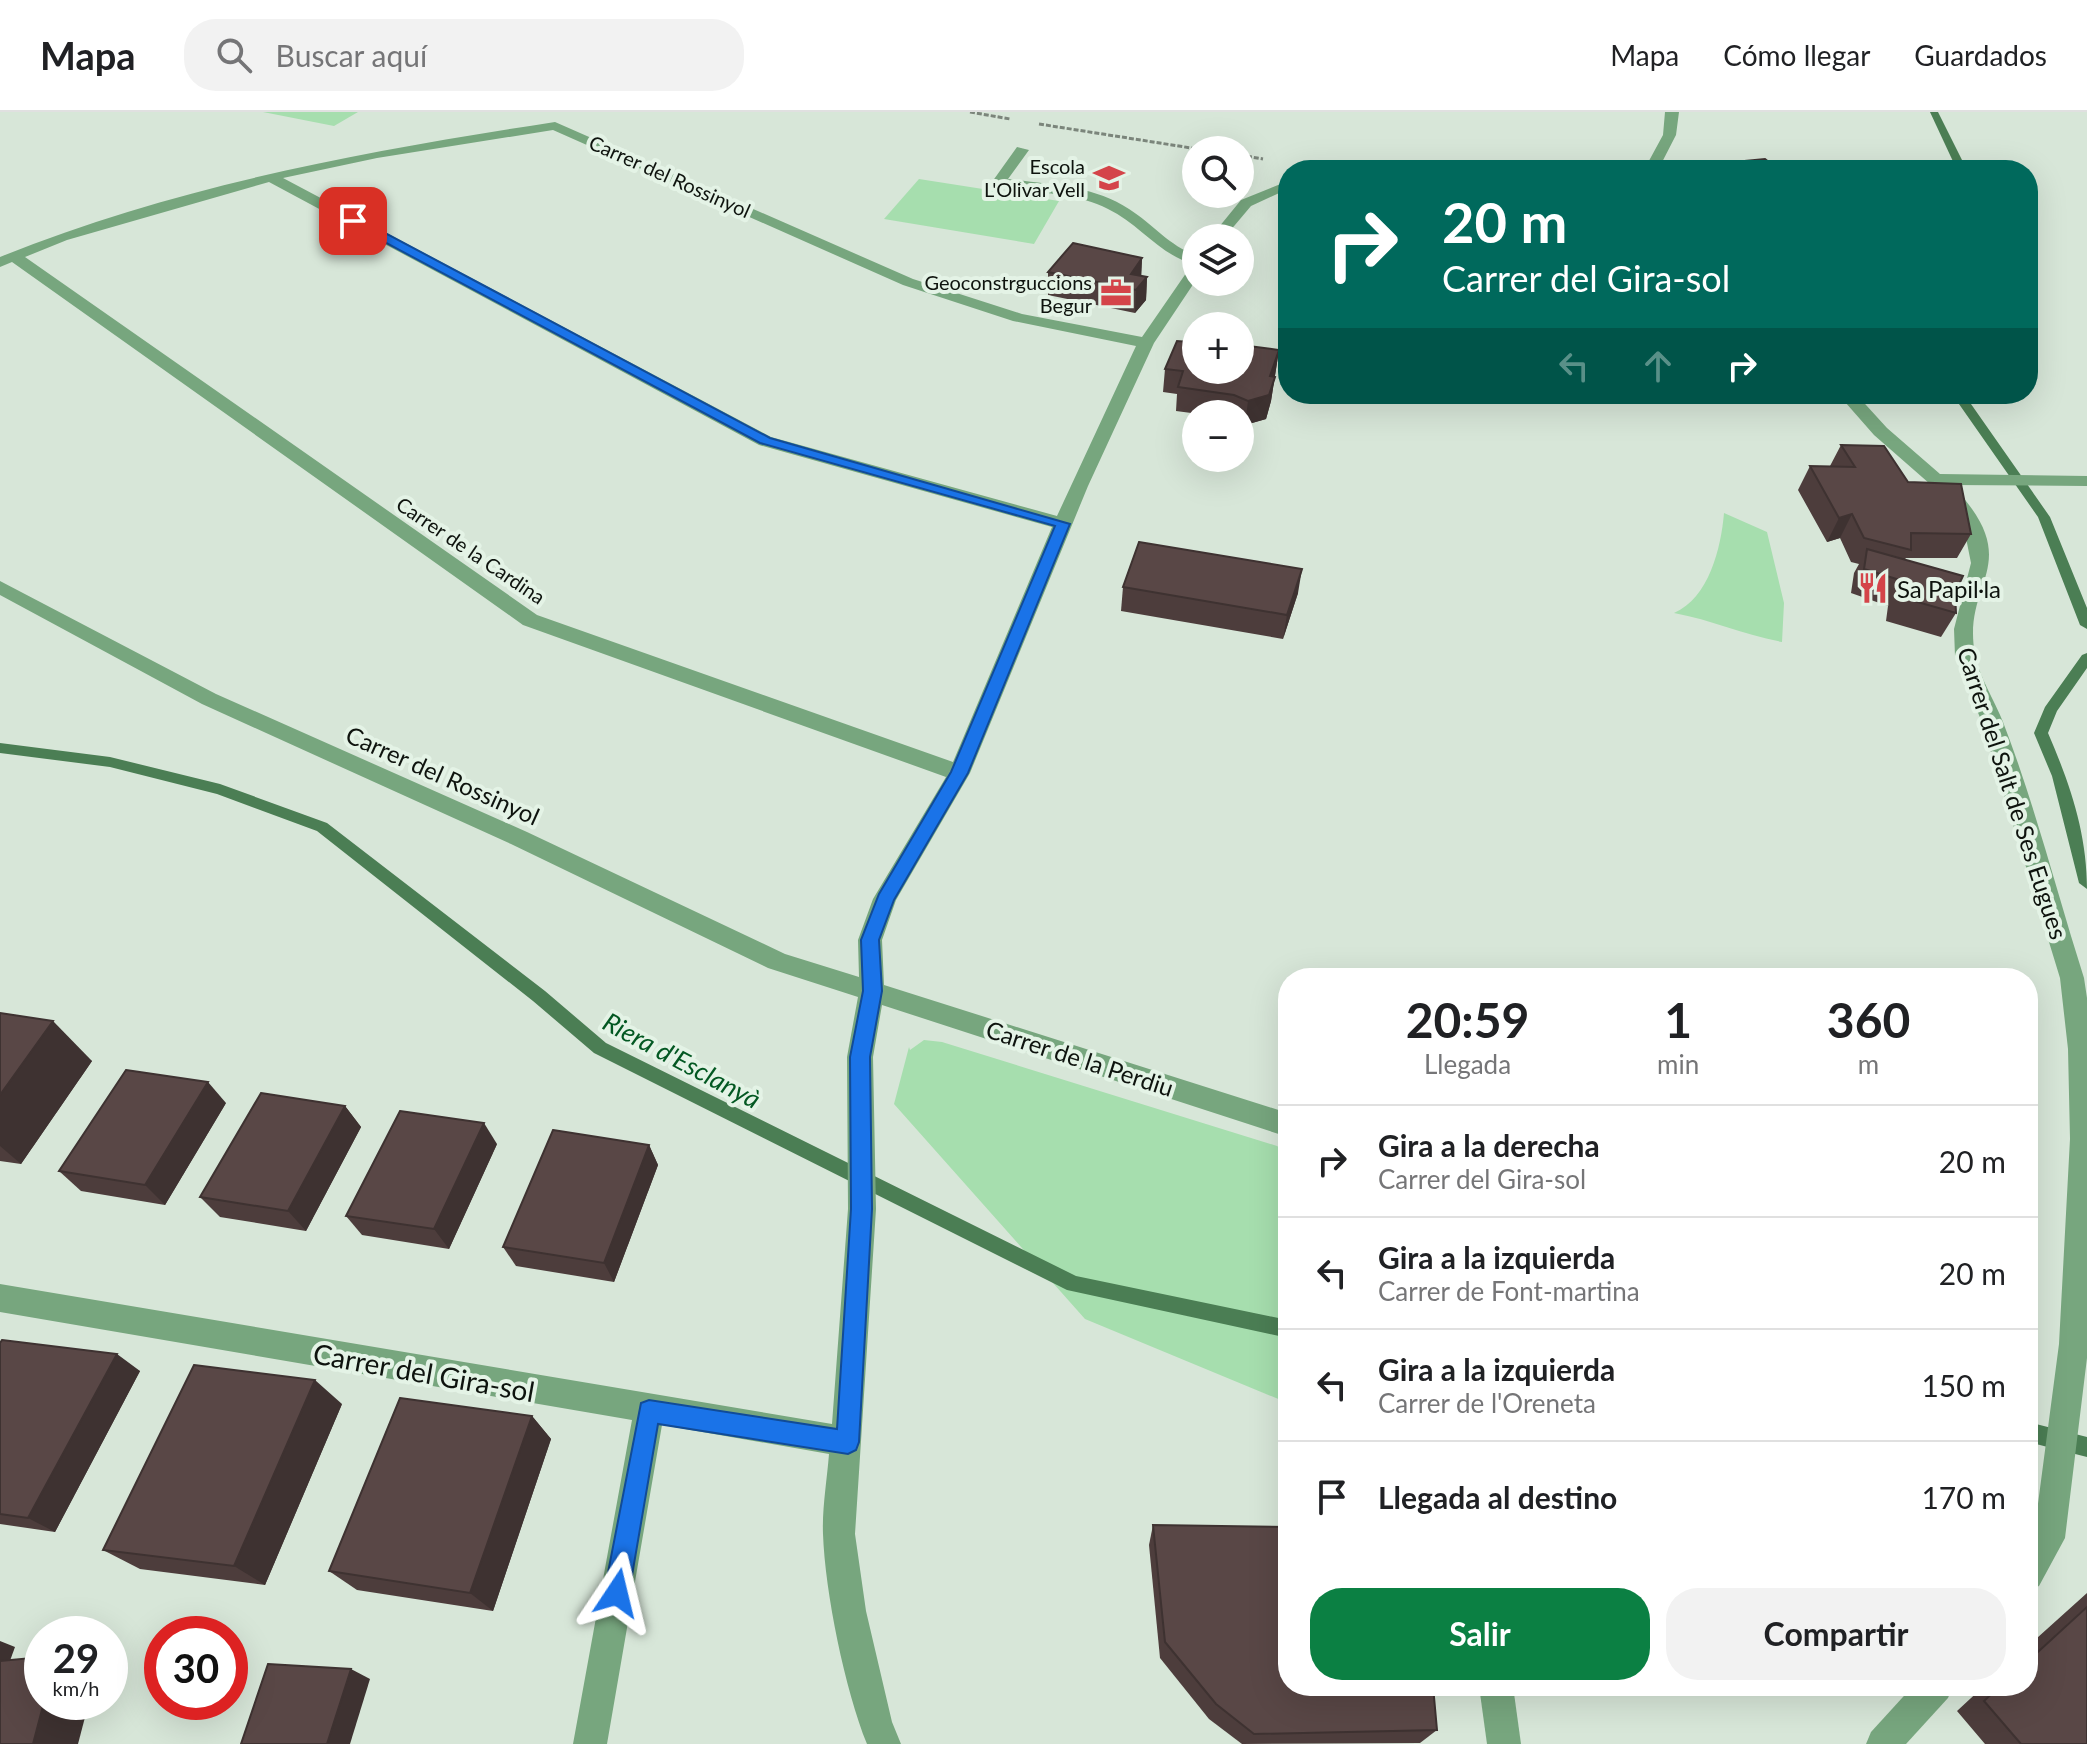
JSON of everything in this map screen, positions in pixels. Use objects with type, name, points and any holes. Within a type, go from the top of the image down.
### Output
[{"type":"street","points":[[1657,160],[1674,123],[1672,112]]},
{"type":"street","name":"Carrer del Rossinyol","points":[[7,259],[62,237],[270,177],[377,154],[555,126],[908,282],[1019,318],[1146,343]]},
{"type":"street","points":[[1022,150],[999,182],[1073,193],[1112,205],[1127,213],[1165,249],[1182,255]]},
{"type":"street","points":[[270,177],[765,441],[1063,524]]},
{"type":"street","points":[[1226,224],[1251,197],[1278,188]]},
{"type":"street","name":"Carrer de la Cardina","points":[[7,259],[530,620],[959,773]]},
{"type":"street","points":[[884,1744],[875,1722],[850,1611],[839,1534],[848,1442],[862,1209],[860,1057],[872,991],[870,940],[885,899],[959,773],[1063,524],[1146,343],[1182,290]]},
{"type":"street","name":"Carrer del Salt de Ses Eugues","points":[[1856,404],[1894,445],[1937,479],[1966,512],[1979,544],[1980,577],[1965,616],[1962,647],[1972,681],[1992,720],[2072,978],[2081,1049],[2083,1139],[2074,1344],[2049,1538],[2038,1557]]},
{"type":"street","points":[[1937,479],[2087,481]]},
{"type":"street","name":"Carrer del Rossinyol","points":[[0,587],[209,699],[519,838],[777,961],[872,991]]},
{"type":"street","name":"Carrer de la Perdiu","points":[[872,991],[1278,1122]]},
{"type":"street","name":"Carrer del Gira-sol","points":[[0,1298],[649,1411],[848,1442]]},
{"type":"street","points":[[590,1744],[649,1411]]},
{"type":"street","points":[[1497,1696],[1504,1744]]},
{"type":"street","points":[[1883,1744],[1927,1696]]},
{"type":"path","points":[[970,112],[1023,121]]},
{"type":"path","points":[[1039,124],[1182,147]]},
{"type":"green space","points":[[263,112],[358,112],[334,126]]},
{"type":"green space","points":[[919,179],[1059,201],[1034,244],[884,219]]},
{"type":"green space","points":[[1724,513],[1767,532],[1784,603],[1782,642],[1674,613],[1696,596],[1711,570]]},
{"type":"green space","points":[[924,1040],[942,1042],[1278,1147],[1278,1399],[1085,1319],[894,1104],[909,1047],[910,1050]]},
{"type":"building","points":[[1073,243],[1142,258],[1131,274],[1147,277],[1136,290],[1048,272]]},
{"type":"building","points":[[1177,341],[1182,341],[1182,371],[1165,369]]},
{"type":"building","points":[[1254,347],[1278,350],[1270,376],[1275,377],[1269,395],[1246,400],[1234,395],[1178,387],[1182,374],[1182,384],[1254,384]]},
{"type":"building","points":[[1841,445],[1884,446],[1908,482],[1961,484],[1971,534],[1911,533],[1911,550],[1864,538],[1852,514],[1839,518],[1810,466],[1855,467]]},
{"type":"building","points":[[1139,542],[1302,569],[1287,615],[1123,587]]},
{"type":"building","points":[[1867,549],[1963,576],[1955,593],[1956,613],[1900,597],[1903,581],[1864,569]]},
{"type":"building","points":[[0,1013],[53,1021],[0,1095]]},
{"type":"building","points":[[126,1070],[208,1082],[145,1185],[59,1171]]},
{"type":"building","points":[[261,1093],[345,1106],[288,1211],[200,1197]]},
{"type":"building","points":[[400,1111],[484,1123],[434,1229],[346,1216]]},
{"type":"building","points":[[553,1130],[649,1145],[604,1263],[503,1247]]},
{"type":"building","points":[[2,1340],[117,1354],[28,1518],[0,1514]]},
{"type":"building","points":[[194,1365],[315,1380],[234,1566],[103,1550]]},
{"type":"building","points":[[400,1398],[532,1416],[470,1593],[329,1571]]},
{"type":"building","points":[[1153,1525],[1278,1527],[1278,1696],[1434,1696],[1437,1730],[1254,1734],[1216,1704],[1165,1642]]},
{"type":"building","points":[[2087,1607],[2087,1744],[2021,1744],[1984,1701],[1989,1696],[2038,1696],[2038,1652]]},
{"type":"building","points":[[24,1659],[24,1720],[39,1720],[33,1744],[0,1744],[0,1661]]},
{"type":"building","points":[[268,1664],[351,1669],[327,1744],[241,1744]]},
{"type":"waterway","name":"Riera d'Esclanyà","points":[[1934,112],[1957,160]]},
{"type":"waterway","name":"Riera d'Esclanyà","points":[[1965,404],[2044,517],[2087,625]]},
{"type":"waterway","points":[[2087,658],[2050,710],[2041,733],[2059,776],[2087,883]]},
{"type":"waterway","name":"Riera d'Esclanyà","points":[[0,748],[110,762],[220,789],[322,827],[539,996],[600,1048],[1074,1284],[1278,1327]]},
{"type":"waterway","name":"Riera d'Esclanyà","points":[[2038,1435],[2087,1447]]},
{"type":"place","name":"Escola L'Olivar Vell","points":[[1109,178]]},
{"type":"place","name":"Geoconstrguccions Begur","points":[[1116,293]]},
{"type":"place","name":"Sa Papil·la","points":[[1873,588]]},
{"type":"route","points":[[353,221],[765,441],[1063,524],[959,773],[885,899],[870,940],[872,991],[860,1057],[862,1209],[848,1442],[649,1411],[617,1593]]}]
